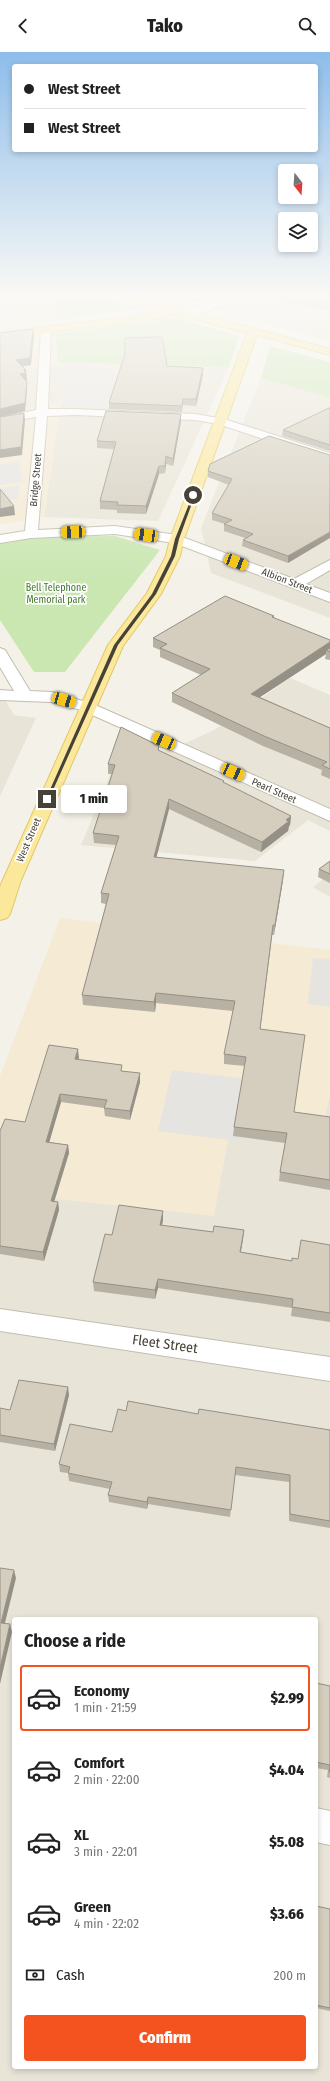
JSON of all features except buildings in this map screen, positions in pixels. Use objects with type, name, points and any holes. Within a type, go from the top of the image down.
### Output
[{"type":"main road","name":"West Street","points":[[0,914],[12,880],[87,707],[116,645],[154,594],[173,556],[177,539],[230,393]]},
{"type":"street","name":"Bridge Street","points":[[31,534],[43,393]]},
{"type":"street","points":[[0,420],[42,413],[75,412],[195,416],[220,421],[330,457]]},
{"type":"street","name":"Albion Street","points":[[0,539],[31,534],[115,530],[177,539],[330,598]]},
{"type":"street","points":[[295,584],[330,564]]},
{"type":"street","points":[[0,653],[24,695]]},
{"type":"street","name":"Pearl Street","points":[[0,695],[52,697],[87,707],[330,816]]},
{"type":"street","name":"Fleet Street","points":[[0,1320],[330,1369]]},
{"type":"street","points":[[318,1826],[330,1828]]},
{"type":"shaded area","points":[[0,393],[217,393],[158,521],[44,517],[61,403],[0,412]]},
{"type":"shaded area","points":[[62,393],[112,393],[111,406],[61,406]]},
{"type":"shaded area","points":[[255,393],[312,393],[330,398],[330,618],[211,573],[201,528]]},
{"type":"shaded area","points":[[61,402],[44,517],[0,524],[0,412]]},
{"type":"shaded area","points":[[19,461],[23,482],[0,485],[0,465]]},
{"type":"shaded area","points":[[20,485],[18,498],[0,502],[0,488]]},
{"type":"shaded area","points":[[290,678],[330,695],[330,831],[308,820],[255,861],[81,845],[125,739],[166,752],[214,730]]},
{"type":"shaded area","points":[[0,692],[14,715],[36,718],[0,796]]},
{"type":"shaded area","points":[[330,874],[330,897],[313,887]]},
{"type":"shaded area","points":[[60,918],[330,950],[330,1094],[325,1117],[235,1102],[214,1216],[0,1193],[0,1076]]},
{"type":"shaded area","points":[[313,958],[330,959],[330,1007],[308,1004]]},
{"type":"shaded area","points":[[172,1070],[249,1079],[238,1141],[158,1131]]},
{"type":"shaded area","points":[[330,1094],[330,2081],[0,2081],[0,1193],[235,1101],[325,1116]]},
{"type":"green space","points":[[312,393],[330,393],[330,398]]},
{"type":"green space","name":"Bell Telephone Memorial park","points":[[115,536],[160,550],[65,672],[34,672],[0,620],[0,542],[35,537]]},
{"type":"route","points":[[47,799],[116,645],[154,594],[173,556],[177,539],[193,495]]}]
